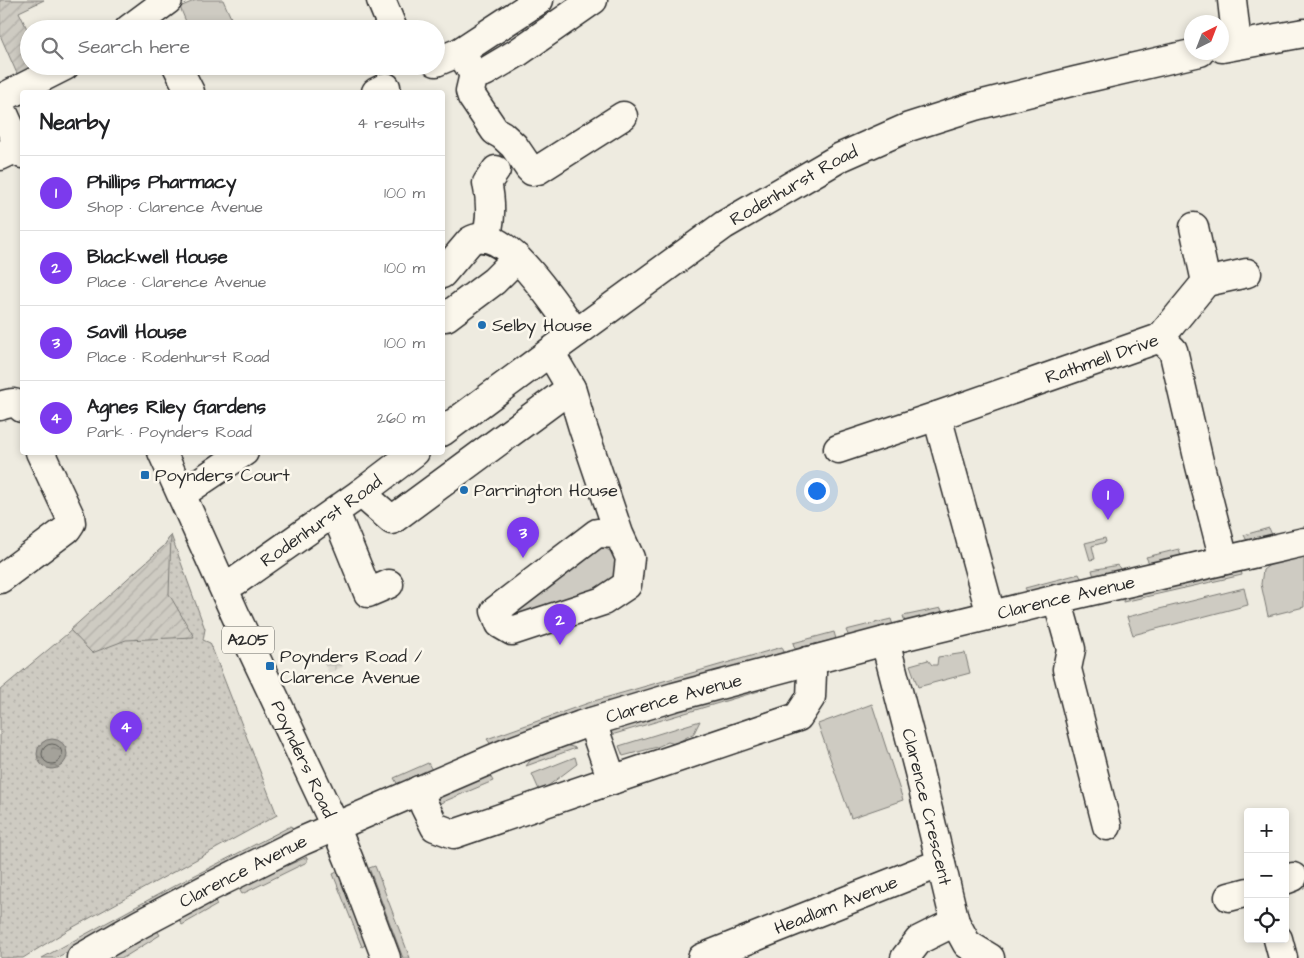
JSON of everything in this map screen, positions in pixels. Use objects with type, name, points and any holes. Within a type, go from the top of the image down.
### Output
[{"type":"main road","points":[[381,0],[389,20]]},
{"type":"main road","points":[[457,63],[538,0]]},
{"type":"main road","points":[[457,63],[486,72],[594,0]]},
{"type":"main road","points":[[1232,0],[1229,46],[1304,32]]},
{"type":"main road","points":[[147,20],[159,14]]},
{"type":"main road","name":"Rodenhurst Road","points":[[445,430],[724,225],[841,157],[909,127],[975,106],[1184,56]]},
{"type":"main road","points":[[457,63],[472,97],[495,131],[514,146],[532,171],[538,170],[623,116]]},
{"type":"main road","points":[[0,99],[47,75]]},
{"type":"main road","points":[[182,75],[189,90]]},
{"type":"main road","points":[[0,105],[14,153]]},
{"type":"main road","points":[[485,238],[488,231],[490,197],[487,183],[496,170]]},
{"type":"main road","points":[[1194,227],[1206,282]]},
{"type":"main road","points":[[445,270],[470,241],[485,238],[502,245],[517,258],[540,284],[576,333]]},
{"type":"main road","points":[[445,317],[494,280],[517,258]]},
{"type":"main road","points":[[1160,338],[1206,282],[1247,273]]},
{"type":"main road","name":"Rathmell Drive","points":[[838,449],[1160,338],[1173,350],[1224,560]]},
{"type":"main road","points":[[550,352],[571,388],[619,534],[630,558],[627,585],[603,602],[512,631],[500,624],[495,611],[597,533],[619,534]]},
{"type":"main road","points":[[361,493],[392,520],[571,388]]},
{"type":"main road","points":[[0,406],[11,402],[17,403],[20,406]]},
{"type":"main road","points":[[937,416],[990,615]]},
{"type":"main road","points":[[0,579],[67,529],[71,523],[70,516],[41,455]]},
{"type":"main road","name":"Poynders Road","points":[[163,455],[335,826],[386,958]]},
{"type":"main road","points":[[182,494],[240,455]]},
{"type":"main road","name":"Rodenhurst Road","points":[[224,588],[361,493],[411,455]]},
{"type":"main road","points":[[334,512],[368,593],[389,584]]},
{"type":"main road","name":"Clarence Avenue","points":[[81,958],[210,886],[335,826],[524,746],[592,722],[665,699],[884,641],[1304,542]]},
{"type":"main road","points":[[1057,599],[1071,648],[1068,669],[1107,826]]},
{"type":"main road","name":"Clarence Crescent","points":[[884,641],[919,772],[955,922],[967,944],[990,958]]},
{"type":"main road","points":[[419,790],[425,807],[436,827],[454,834],[798,717],[811,697],[812,673],[808,661]]},
{"type":"main road","points":[[592,722],[612,780]]},
{"type":"main road","name":"Headlam Avenue","points":[[702,958],[941,863]]},
{"type":"main road","points":[[905,958],[919,940],[955,922]]},
{"type":"main road","points":[[1279,943],[1282,958]]},
{"type":"shaded area","points":[[0,0],[44,0],[19,12],[23,20],[20,20],[20,75],[18,76],[0,35]]},
{"type":"shaded area","points":[[196,0],[223,0],[232,20],[185,20],[180,7]]},
{"type":"shaded area","points":[[1269,528],[1273,537],[1248,543],[1244,535]]},
{"type":"shaded area","points":[[171,535],[205,629],[203,640],[210,643],[277,815],[68,930],[23,958],[0,958],[0,690],[67,634],[164,546]]},
{"type":"shaded area","points":[[171,535],[169,594],[194,637],[126,640],[92,653],[70,630],[164,546]]},
{"type":"shaded area","points":[[1105,538],[1106,542],[1092,546],[1095,559],[1090,560],[1085,543]]},
{"type":"shaded area","points":[[600,546],[618,555],[617,582],[520,624],[510,615]]},
{"type":"shaded area","points":[[1179,549],[1181,557],[1149,563],[1146,557]]},
{"type":"shaded area","points":[[1304,556],[1304,607],[1268,616],[1261,584],[1263,570],[1272,563]]},
{"type":"shaded area","points":[[1118,565],[1121,571],[1094,577],[1092,570]]},
{"type":"shaded area","points":[[1241,570],[1242,575],[1123,602],[1124,595]]},
{"type":"shaded area","points":[[1079,574],[1082,580],[1028,593],[1025,588]]},
{"type":"shaded area","points":[[1244,588],[1248,605],[1133,635],[1127,617]]},
{"type":"shaded area","points":[[941,608],[942,613],[905,622],[903,616]]},
{"type":"shaded area","points":[[891,619],[893,625],[849,637],[846,630]]},
{"type":"shaded area","points":[[834,632],[836,639],[795,649],[793,643]]},
{"type":"shaded area","points":[[782,647],[784,652],[581,711],[492,746],[487,739],[594,701]]},
{"type":"shaded area","points":[[336,652],[343,667],[329,673],[321,658]]},
{"type":"shaded area","points":[[965,653],[970,673],[918,687],[910,665],[928,660],[932,665],[937,665],[938,657]]},
{"type":"shaded area","points":[[759,685],[759,691],[598,739],[606,728]]},
{"type":"shaded area","points":[[872,704],[903,800],[851,818],[818,724]]},
{"type":"shaded area","points":[[700,721],[694,733],[675,744],[668,742],[657,747],[623,756],[619,746]]},
{"type":"shaded area","points":[[562,744],[576,748],[526,766],[535,754]]},
{"type":"shaded area","points":[[575,757],[577,764],[540,792],[532,774]]},
{"type":"shaded area","points":[[428,763],[432,770],[398,785],[394,778]]},
{"type":"shaded area","points":[[488,772],[493,781],[431,807],[428,800]]},
{"type":"shaded area","points":[[291,826],[293,831],[56,958],[42,958],[172,887]]},
{"type":"shaded area","points":[[307,857],[307,862],[242,894],[238,887]]},
{"type":"shaded area","points":[[375,866],[410,958],[403,958],[369,868]]},
{"type":"shaded area","points":[[339,871],[367,944],[362,947],[333,874]]},
{"type":"shaded area","points":[[214,899],[217,905],[182,925],[178,918]]},
{"type":"shaded area","points":[[156,929],[160,935],[123,958],[115,958],[112,953]]},
{"type":"water","points":[[52,739],[63,743],[67,754],[63,765],[52,769],[41,765],[37,754],[41,743]]},
{"type":"place","name":"Selby House","points":[[482,325]]},
{"type":"place","name":"Poynders Court","points":[[145,475]]},
{"type":"place","name":"Parrington House","points":[[464,490]]},
{"type":"place","name":"Phillips Pharmacy","points":[[1108,520]]},
{"type":"place","name":"Savill House","points":[[523,558]]},
{"type":"place","name":"Blackwell House","points":[[560,645]]},
{"type":"place","name":"Poynders Road / Clarence Avenue","points":[[270,666]]},
{"type":"place","name":"Agnes Riley Gardens","points":[[126,752]]}]
